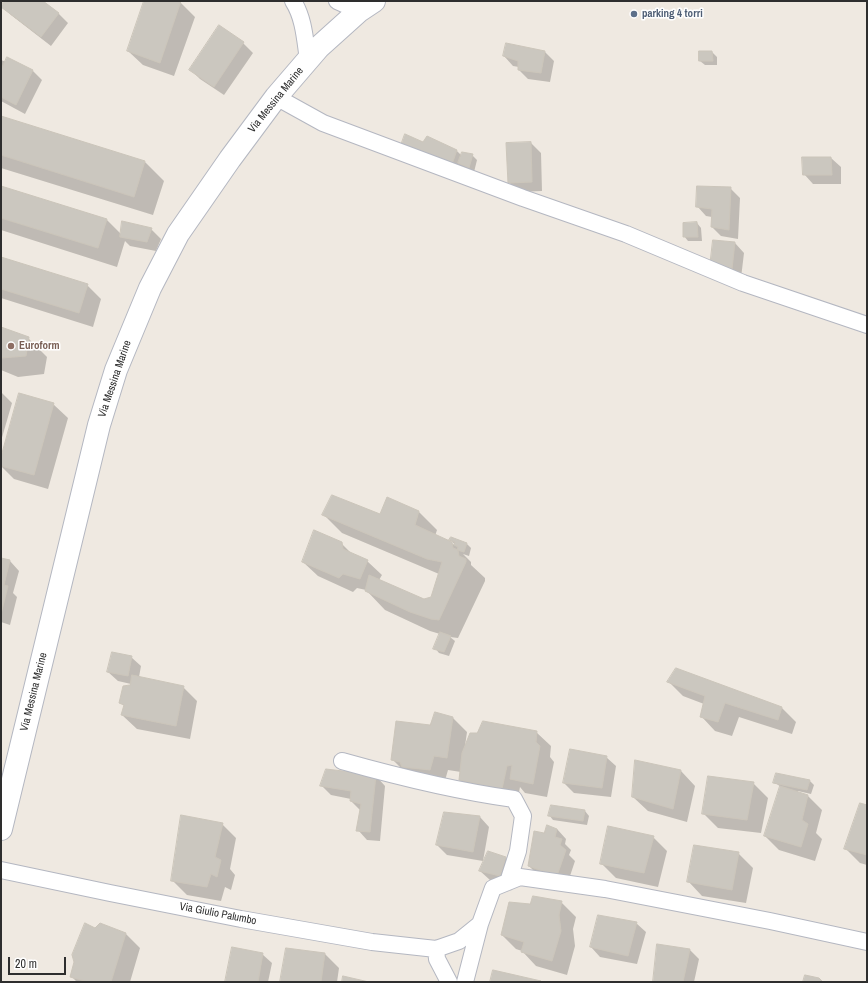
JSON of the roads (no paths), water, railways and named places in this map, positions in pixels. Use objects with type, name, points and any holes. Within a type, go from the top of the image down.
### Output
[{"type":"main road","name":"Via Messina Marine","points":[[1,829],[99,425],[116,370],[150,288],[178,234],[276,97],[319,47],[366,6]]},
{"type":"street","points":[[293,1],[297,8],[302,26],[308,60]]},
{"type":"street","points":[[337,1],[366,6]]},
{"type":"street","points":[[276,97],[323,123],[516,195],[626,234],[743,283],[867,326]]},
{"type":"street","points":[[342,761],[400,778],[479,794],[514,799],[523,816],[518,851],[508,882]]},
{"type":"street","name":"Via Giulio Palumbo","points":[[1,870],[241,919],[372,942],[436,948]]},
{"type":"street","points":[[465,982],[480,924],[493,888],[520,877],[605,889],[770,921],[867,942]]},
{"type":"street","points":[[449,982],[437,959],[436,948],[459,941],[480,924]]},
{"type":"place","name":"parking 4 torri","points":[[634,14]]},
{"type":"place","name":"Euroform","points":[[11,346]]}]
